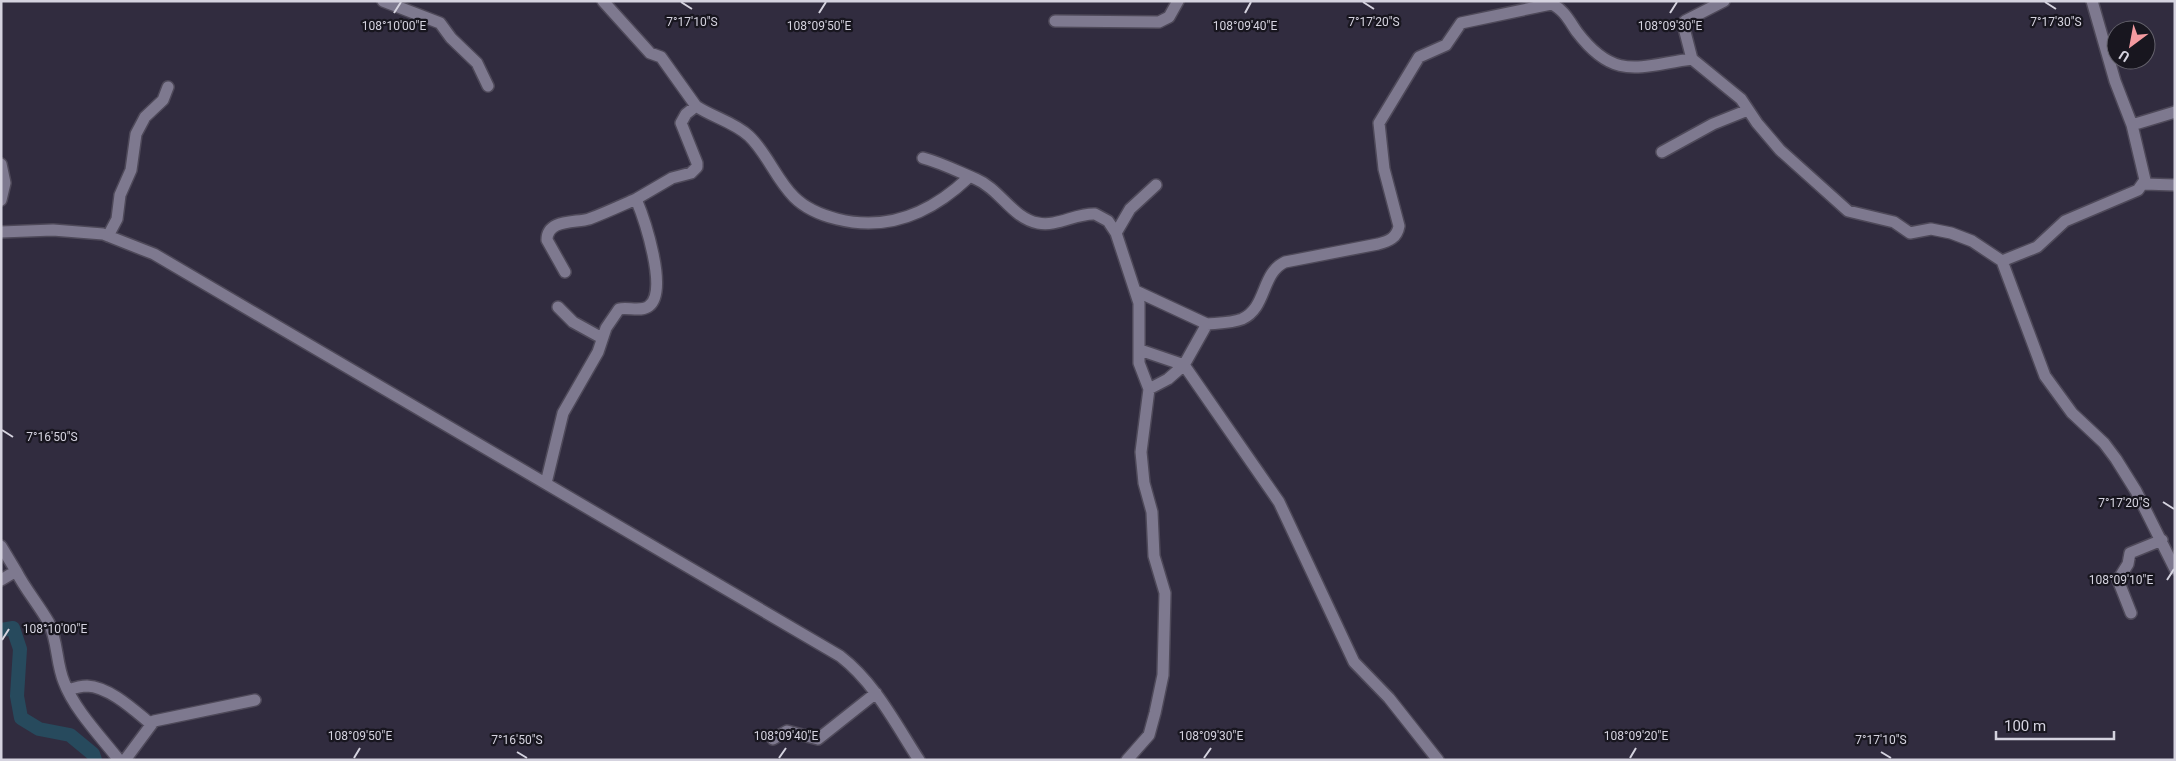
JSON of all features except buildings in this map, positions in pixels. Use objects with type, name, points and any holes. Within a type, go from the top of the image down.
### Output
[{"type":"street","points":[[382,1],[440,24],[451,38],[477,63],[488,86]]},
{"type":"street","points":[[603,1],[650,53],[661,57],[696,106],[750,137],[795,198],[822,215],[868,224],[913,216],[941,200],[968,178]]},
{"type":"street","points":[[1055,21],[1159,22],[1169,17],[1178,1]]},
{"type":"street","points":[[1724,1],[1685,21],[1684,28],[1692,59],[1738,95],[1780,150],[1848,211],[1894,222],[1910,233],[1931,229],[1951,233],[1972,242],[2002,261],[2032,344],[2051,386],[2072,413],[2109,448],[2162,540],[2175,570]]},
{"type":"street","points":[[2002,261],[2038,246],[2065,220],[2138,190],[2144,184],[2145,176],[2132,125],[2115,81],[2092,1]]},
{"type":"street","points":[[1136,291],[1207,324],[1240,320],[1247,316],[1259,302],[1271,272],[1285,262],[1389,241],[1396,235],[1399,226],[1384,169],[1379,123],[1419,57],[1446,45],[1458,27],[1465,21],[1551,4],[1562,11],[1581,37],[1603,58],[1617,66],[1646,67],[1692,59]]},
{"type":"street","points":[[108,236],[117,219],[120,195],[131,170],[136,134],[145,117],[163,100],[168,86]]},
{"type":"street","points":[[565,272],[547,240],[548,234],[554,228],[569,221],[588,219],[636,199],[672,178],[691,173],[697,167],[698,160],[683,131],[681,123],[686,114],[696,106]]},
{"type":"street","points":[[1662,152],[1713,124],[1748,110]]},
{"type":"street","points":[[2132,125],[2175,112]]},
{"type":"street","points":[[923,158],[941,163],[968,178],[976,179],[1018,214],[1037,223],[1046,224],[1094,214],[1108,221],[1116,233],[1136,291],[1141,315],[1140,368],[1149,389],[1141,452],[1144,483],[1152,512],[1154,556],[1165,593],[1163,675],[1148,734],[1127,760]]},
{"type":"street","points":[[1,164],[5,182],[1,200]]},
{"type":"street","points":[[2144,184],[2175,185]]},
{"type":"street","points":[[1116,233],[1130,208],[1156,185]]},
{"type":"street","points":[[546,483],[563,413],[585,377],[612,317],[619,309],[643,309],[651,305],[653,301],[656,286],[654,253],[636,199]]},
{"type":"street","points":[[1,232],[53,230],[108,236],[154,254],[301,342],[840,656],[859,670],[919,760]]},
{"type":"street","points":[[558,307],[571,320],[602,338]]},
{"type":"street","points":[[1149,389],[1168,379],[1184,365],[1207,324]]},
{"type":"street","points":[[1140,350],[1184,365],[1279,502],[1354,662],[1389,698],[1438,760]]},
{"type":"street","points":[[2132,613],[2118,580],[2126,568],[2130,553],[2162,540]]},
{"type":"street","points":[[1,546],[26,590],[48,622],[57,646],[60,671],[68,690],[91,726],[119,760]]},
{"type":"street","points":[[1,580],[16,571]]},
{"type":"street","points":[[68,690],[87,686],[93,687],[125,702],[151,724]]},
{"type":"street","points":[[773,739],[787,731],[818,739],[876,693]]},
{"type":"street","points":[[125,760],[151,724],[162,718],[255,700]]},
{"type":"waterway","points":[[1,630],[13,628],[20,649],[17,696],[21,718],[39,729],[70,735],[93,754],[95,760]]}]
